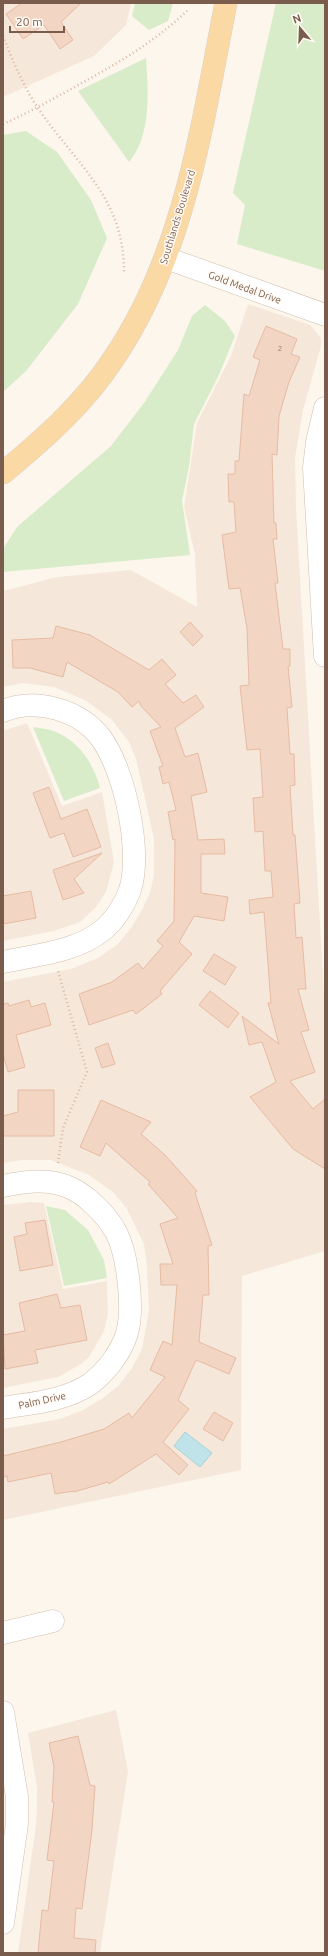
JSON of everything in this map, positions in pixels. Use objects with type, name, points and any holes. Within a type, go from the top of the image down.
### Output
[{"type":"main road","name":"Southlands Boulevard","points":[[3,473],[41,441],[78,403],[114,359],[145,304],[166,258],[201,135],[226,3]]},
{"type":"street","name":"Gold Medal Drive","points":[[166,258],[325,315]]},
{"type":"street","points":[[325,408],[317,442],[314,468],[325,656]]},
{"type":"street","points":[[3,711],[32,704],[50,707],[70,714],[101,737],[113,756],[120,776],[130,820],[134,859],[130,890],[118,914],[105,929],[89,940],[69,947],[3,962]]},
{"type":"street","name":"Palm Drive","points":[[3,1186],[45,1181],[65,1185],[81,1194],[94,1206],[116,1233],[127,1269],[131,1304],[127,1334],[113,1361],[90,1383],[65,1396],[3,1408]]},
{"type":"street","points":[[3,1633],[53,1621]]},
{"type":"street","points":[[3,1712],[17,1797],[17,1824],[3,1923]]},
{"type":"path","points":[[3,124],[127,58],[161,34],[189,9]]},
{"type":"path","points":[[3,36],[22,81],[37,107],[97,184],[111,209],[120,233],[124,272]]},
{"type":"path","points":[[57,969],[87,1072],[63,1128],[57,1164]]},
{"type":"shaded area","points":[[3,3],[131,3],[126,25],[94,56],[3,97]]},
{"type":"shaded area","points":[[248,304],[310,325],[321,338],[321,346],[303,410],[295,458],[296,508],[325,1012],[325,1251],[242,1276],[241,1470],[3,1520],[3,1429],[60,1419],[83,1410],[102,1399],[119,1385],[132,1368],[142,1349],[149,1310],[144,1244],[127,1209],[114,1193],[89,1175],[51,1160],[22,1160],[3,1163],[3,982],[71,969],[98,958],[118,944],[131,928],[150,893],[154,875],[154,839],[136,759],[129,742],[112,720],[85,700],[54,687],[23,683],[3,687],[3,591],[57,577],[131,570],[197,607],[195,554],[184,507],[197,423],[231,356]]},
{"type":"shaded area","points":[[27,723],[62,806],[102,792],[114,862],[106,892],[96,907],[80,922],[54,931],[3,941],[3,731]]},
{"type":"shaded area","points":[[31,1202],[44,1203],[63,1289],[107,1281],[108,1314],[104,1331],[89,1357],[81,1364],[58,1377],[3,1388],[3,1205]]},
{"type":"shaded area","points":[[116,1710],[128,1771],[100,1953],[18,1953],[36,1825],[37,1808],[37,1788],[28,1733]]},
{"type":"green space","points":[[135,3],[173,3],[168,21],[149,30],[132,16]]},
{"type":"green space","points":[[276,3],[325,3],[325,271],[237,244],[245,205],[233,193]]},
{"type":"green space","points":[[146,58],[148,98],[145,126],[142,139],[129,162],[78,91]]},
{"type":"green space","points":[[26,131],[57,152],[91,200],[107,238],[78,304],[26,371],[3,392],[3,135]]},
{"type":"green space","points":[[205,305],[225,321],[235,336],[218,377],[194,424],[189,466],[182,501],[190,555],[3,572],[3,549],[17,527],[111,446],[144,403],[178,350],[192,316]]},
{"type":"green space","points":[[33,727],[47,729],[63,735],[78,747],[94,770],[100,788],[64,801]]},
{"type":"green space","points":[[46,1206],[65,1210],[88,1230],[104,1260],[107,1278],[64,1286]]},
{"type":"water","points":[[185,1432],[212,1453],[200,1467],[174,1446]]},
{"type":"building","points":[[22,3],[81,3],[61,22],[73,40],[60,49],[44,25],[23,39],[6,14]]},
{"type":"building","points":[[266,326],[297,339],[291,354],[300,357],[289,382],[279,416],[277,455],[272,454],[274,523],[276,523],[277,539],[273,539],[278,583],[275,583],[283,649],[290,649],[290,666],[288,666],[292,707],[287,708],[290,754],[294,754],[295,785],[290,786],[300,903],[294,904],[296,938],[302,937],[306,989],[298,989],[309,1030],[301,1032],[315,1072],[290,1081],[313,1109],[325,1099],[325,1169],[293,1149],[250,1097],[276,1082],[262,1042],[249,1045],[242,1016],[279,1044],[268,1003],[271,1003],[264,912],[250,914],[249,900],[273,897],[271,871],[265,871],[263,831],[255,832],[253,798],[263,797],[260,749],[247,750],[240,686],[249,685],[247,628],[240,588],[229,589],[222,535],[236,532],[234,502],[229,502],[228,474],[235,474],[235,461],[239,461],[244,394],[249,396],[260,360],[253,357]]},
{"type":"building","points":[[190,622],[203,636],[193,646],[180,632]]},
{"type":"building","points":[[56,626],[90,635],[149,670],[162,659],[176,675],[165,684],[183,703],[196,695],[204,707],[175,728],[185,757],[198,753],[207,792],[191,796],[198,840],[224,839],[225,854],[201,854],[201,893],[228,897],[224,921],[194,916],[179,942],[192,954],[160,991],[162,994],[136,1014],[133,1010],[89,1025],[79,994],[112,982],[138,963],[143,969],[163,946],[157,941],[174,921],[175,839],[173,840],[168,812],[176,810],[169,782],[163,784],[159,767],[163,766],[150,731],[161,727],[141,706],[139,701],[132,707],[118,692],[67,662],[63,677],[30,668],[13,668],[12,640],[53,638]]},
{"type":"building","points":[[49,787],[61,819],[87,809],[101,847],[73,857],[64,833],[50,838],[33,793]]},
{"type":"building","points":[[102,853],[74,879],[84,893],[63,900],[53,870]]},
{"type":"building","points":[[31,891],[36,918],[3,924],[3,896]]},
{"type":"building","points":[[214,954],[236,967],[225,985],[203,971]]},
{"type":"building","points":[[210,991],[239,1013],[228,1028],[199,1005]]},
{"type":"building","points":[[29,1000],[31,1007],[45,1003],[51,1025],[16,1035],[25,1067],[8,1072],[3,1054],[3,1004],[8,1003],[9,1006]]},
{"type":"building","points":[[108,1043],[115,1064],[102,1068],[95,1048]]},
{"type":"building","points":[[18,1090],[54,1090],[54,1136],[3,1136],[3,1116],[18,1112]]},
{"type":"building","points":[[101,1100],[151,1122],[141,1134],[165,1155],[197,1191],[195,1193],[212,1245],[208,1246],[209,1295],[203,1295],[199,1342],[236,1358],[229,1374],[196,1360],[178,1400],[189,1409],[163,1442],[188,1465],[179,1475],[156,1454],[109,1484],[108,1482],[74,1492],[55,1494],[51,1473],[8,1482],[7,1476],[3,1477],[3,1456],[61,1442],[104,1429],[129,1413],[132,1418],[165,1377],[150,1370],[163,1341],[172,1345],[177,1285],[161,1285],[160,1264],[173,1264],[160,1224],[178,1218],[148,1184],[150,1182],[106,1143],[100,1156],[80,1147]]},
{"type":"building","points":[[45,1220],[53,1265],[20,1271],[14,1237],[27,1234],[25,1223]]},
{"type":"building","points":[[57,1294],[61,1308],[80,1305],[87,1340],[35,1350],[38,1363],[5,1369],[3,1335],[25,1331],[19,1303]]},
{"type":"building","points":[[214,1412],[233,1423],[223,1441],[203,1429]]},
{"type":"building","points":[[78,1736],[90,1785],[95,1786],[92,1830],[82,1909],[76,1908],[74,1938],[96,1940],[95,1953],[38,1953],[42,1910],[48,1911],[54,1861],[47,1860],[54,1802],[52,1802],[54,1767],[49,1743]]}]
